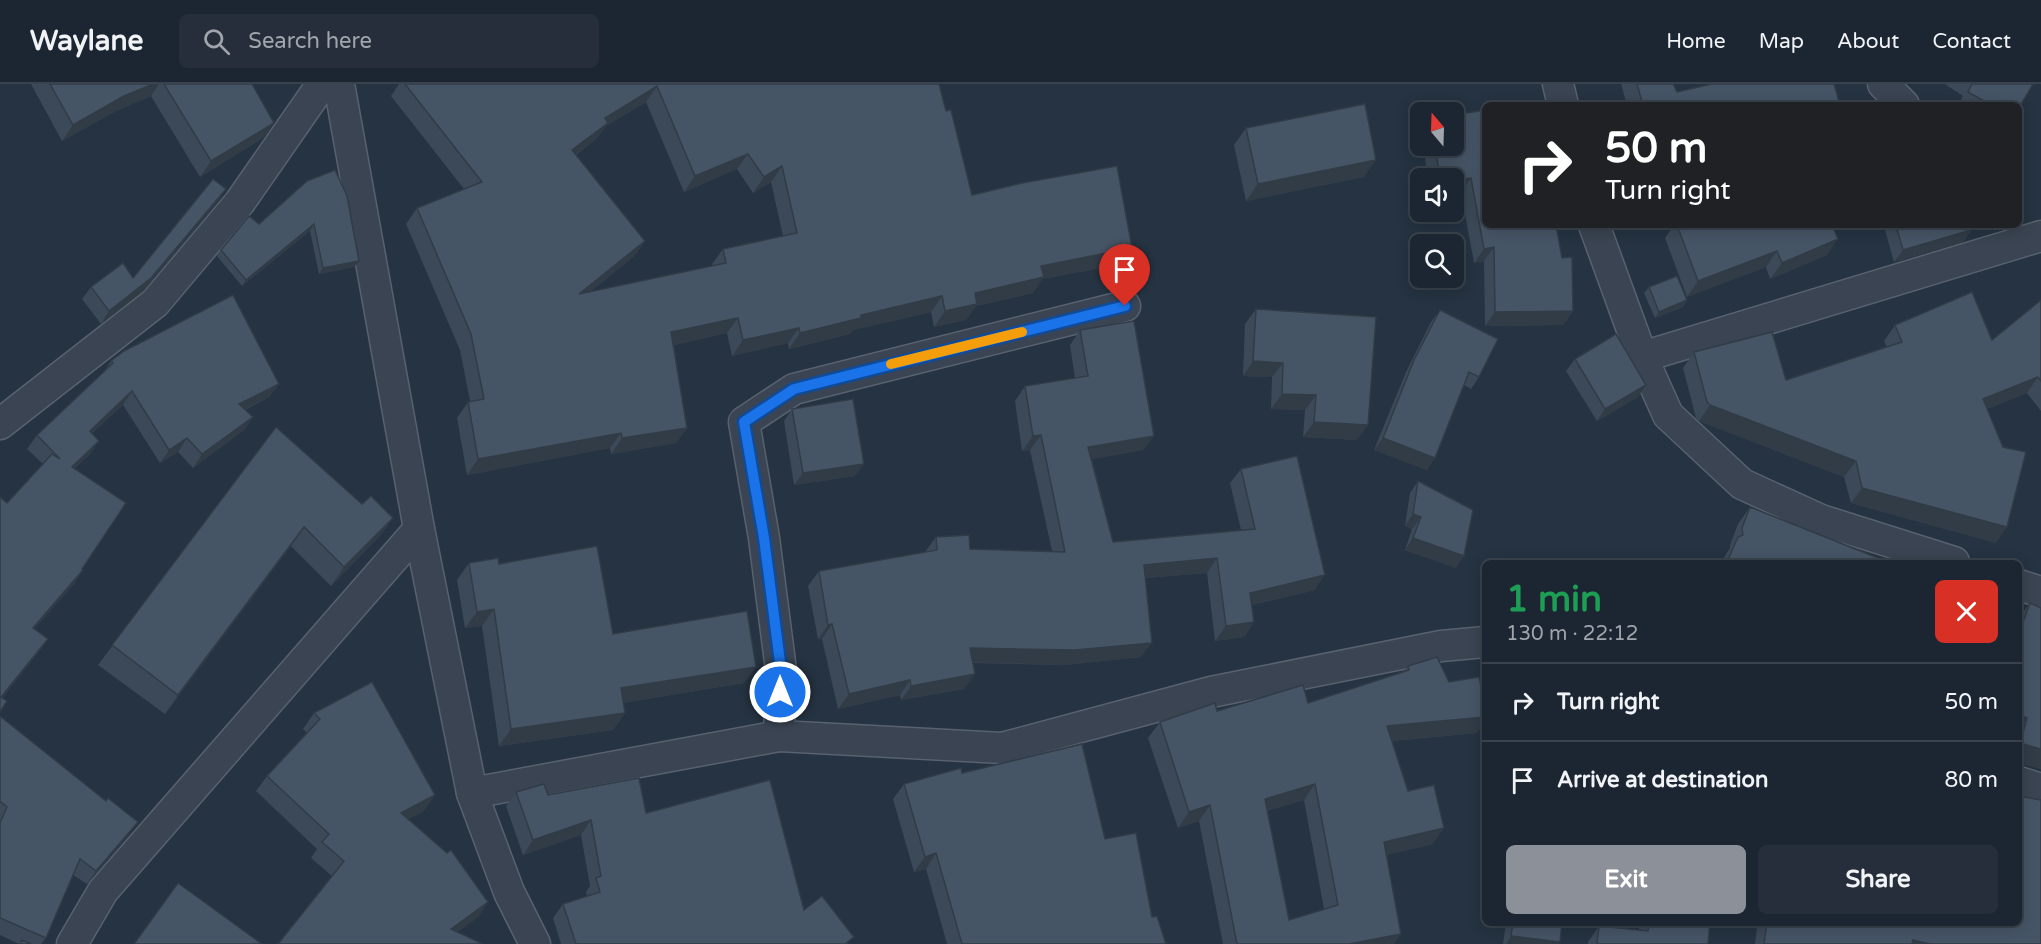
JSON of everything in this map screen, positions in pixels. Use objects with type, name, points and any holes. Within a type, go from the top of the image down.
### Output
[{"type":"street","points":[[0,424],[155,303],[240,202],[322,84]]},
{"type":"street","points":[[339,84],[419,529],[472,793],[509,892],[535,944]]},
{"type":"street","points":[[1558,84],[1562,102]]},
{"type":"street","points":[[1883,84],[1901,102]]},
{"type":"street","points":[[1595,228],[1642,357],[1668,416],[1742,484],[1821,520],[1947,560]]},
{"type":"street","points":[[1642,357],[2031,232]]},
{"type":"street","points":[[779,736],[781,670],[764,538],[744,422],[794,389],[1125,306]]},
{"type":"street","points":[[72,944],[103,891],[419,529]]},
{"type":"street","points":[[2022,586],[2041,592]]},
{"type":"street","points":[[472,793],[779,736],[1002,748],[1211,692],[1441,646],[1482,642]]},
{"type":"street","points":[[2022,783],[2041,789]]},
{"type":"building","points":[[50,84],[153,84],[124,96],[73,125]]},
{"type":"building","points":[[164,84],[252,84],[274,123],[211,161]]},
{"type":"building","points":[[405,84],[939,84],[946,111],[951,110],[972,195],[1022,183],[1117,166],[1132,248],[1041,266],[1044,277],[975,293],[977,304],[945,311],[942,296],[861,315],[861,318],[800,333],[799,328],[743,340],[738,318],[671,332],[687,428],[622,438],[621,433],[478,459],[468,402],[484,399],[471,334],[417,208],[482,182]],"holes":[[[657,86],[695,176],[748,154],[764,177],[782,166],[797,233],[723,249],[726,263],[579,294],[645,241],[572,150],[608,123],[605,118]]]},
{"type":"building","points":[[1637,84],[1673,84],[1677,92],[1712,84],[1834,84],[1839,102],[1642,102]]},
{"type":"building","points":[[1972,84],[2033,84],[2022,103],[1986,102],[1968,92]]},
{"type":"building","points":[[1365,104],[1376,160],[1258,184],[1246,128]]},
{"type":"building","points":[[1482,110],[1482,228],[1557,228],[1562,258],[1572,257],[1573,311],[1495,312],[1494,247],[1484,249],[1471,178],[1464,179],[1464,168],[1438,168],[1437,156],[1464,156],[1464,113]]},
{"type":"building","points":[[335,170],[347,196],[359,261],[323,268],[314,224],[246,280],[221,250],[249,216],[259,224],[307,181]]},
{"type":"building","points":[[213,179],[226,189],[151,278],[109,311],[91,287],[123,263],[133,278]]},
{"type":"building","points":[[1678,228],[1833,228],[1838,239],[1782,263],[1777,251],[1698,281]]},
{"type":"building","points":[[1897,228],[1971,228],[1971,230],[1903,250]]},
{"type":"building","points":[[1677,276],[1687,300],[1659,312],[1649,287]]},
{"type":"building","points":[[1972,292],[1992,340],[2041,300],[2041,381],[2038,377],[1983,399],[2003,447],[2026,452],[2007,527],[1862,488],[1856,461],[1707,402],[1694,352],[1772,332],[1786,380],[1902,342],[1895,325]]},
{"type":"building","points":[[233,295],[279,384],[239,404],[253,417],[202,454],[187,438],[169,450],[132,391],[90,431],[99,441],[72,467],[126,503],[83,570],[33,628],[48,639],[1,697],[7,701],[0,712],[0,497],[7,503],[52,454],[60,459],[37,435],[113,363],[111,361],[124,351]]},
{"type":"building","points":[[1256,309],[1376,317],[1368,425],[1314,422],[1316,395],[1282,394],[1283,363],[1253,361]]},
{"type":"building","points":[[1440,310],[1498,339],[1479,377],[1469,372],[1435,458],[1383,438],[1414,360]]},
{"type":"building","points":[[1134,321],[1154,436],[1088,447],[1113,542],[1255,529],[1241,469],[1297,456],[1325,575],[1250,593],[1254,622],[1226,626],[1217,558],[1144,565],[1152,643],[1075,650],[970,648],[975,674],[911,686],[910,680],[849,694],[832,624],[828,625],[819,571],[937,550],[936,537],[969,535],[970,549],[1065,552],[1041,435],[1033,436],[1025,386],[1088,376],[1080,330]]},
{"type":"building","points":[[1616,334],[1646,385],[1605,409],[1575,359]]},
{"type":"building","points":[[853,399],[864,464],[803,473],[792,409]]},
{"type":"building","points":[[276,427],[362,504],[371,496],[393,518],[344,567],[304,527],[178,695],[112,645]]},
{"type":"building","points":[[1418,481],[1473,510],[1464,556],[1413,538],[1421,517],[1413,514]]},
{"type":"building","points":[[1750,507],[1883,560],[1728,560],[1738,537],[1743,535],[1742,528]]},
{"type":"building","points":[[597,546],[613,634],[747,611],[756,667],[621,688],[625,713],[511,729],[494,609],[477,612],[469,563],[498,558],[499,564]]},
{"type":"building","points":[[2030,603],[2041,608],[2041,749],[2022,744],[2027,718],[2022,716],[2022,625]]},
{"type":"building","points":[[1437,657],[1449,682],[1479,677],[1482,690],[1482,717],[1387,726],[1408,791],[1434,785],[1444,828],[1384,842],[1401,934],[1349,944],[1237,944],[1210,805],[1189,812],[1160,722],[1215,703],[1217,711],[1303,685],[1308,703],[1409,670],[1408,666]],"holes":[[[1315,784],[1338,905],[1289,920],[1265,799]]]},
{"type":"building","points":[[372,682],[435,795],[401,813],[447,853],[451,850],[488,902],[451,929],[483,944],[278,944],[344,861],[322,842],[329,834],[267,776],[320,719],[314,713]]},
{"type":"building","points":[[0,716],[106,801],[108,798],[138,822],[96,871],[80,859],[46,938],[0,918],[0,823],[7,807],[0,801]]},
{"type":"building","points":[[1082,744],[1105,839],[1136,833],[1152,917],[1157,916],[1166,944],[962,944],[936,853],[925,857],[904,784],[961,768],[962,773]]},
{"type":"building","points":[[639,778],[646,813],[770,780],[804,910],[822,896],[854,937],[845,944],[576,944],[563,904],[600,892],[596,878],[601,876],[591,820],[533,840],[516,792],[544,784],[548,795]]},
{"type":"building","points":[[2022,797],[2041,800],[2041,944],[1930,944],[1913,940],[1912,944],[1764,944],[1766,926],[2022,926]]},
{"type":"building","points":[[178,883],[262,944],[134,944]]},
{"type":"building","points":[[1512,926],[1562,926],[1560,942],[1511,936]]},
{"type":"building","points":[[1599,926],[1648,931],[1649,926],[1710,926],[1708,944],[1597,944]]},
{"type":"slow traffic","points":[[891,364],[1022,332]]},
{"type":"route","points":[[780,692],[781,670],[764,538],[744,422],[794,389],[1125,306]]}]
